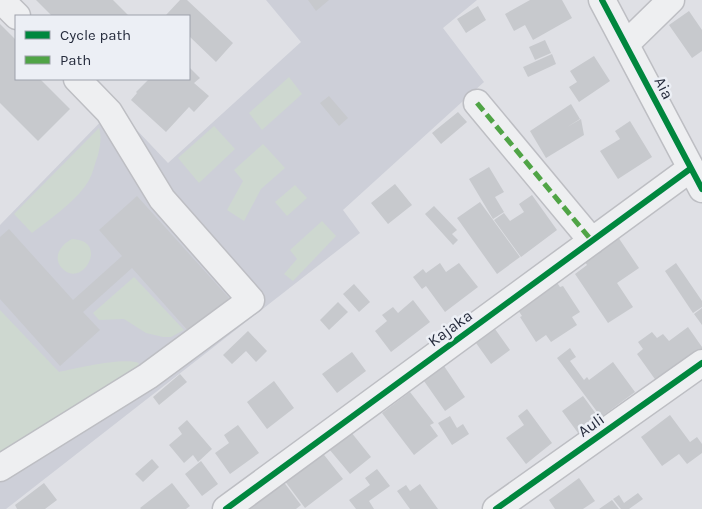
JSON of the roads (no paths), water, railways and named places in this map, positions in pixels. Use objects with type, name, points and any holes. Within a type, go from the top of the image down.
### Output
[{"type":"street","points":[[1,0],[16,15]]},
{"type":"street","name":"Aia","points":[[602,0],[696,179]]},
{"type":"street","points":[[626,44],[671,0]]},
{"type":"street","points":[[0,468],[148,376],[251,300],[162,199],[109,112],[78,80]]},
{"type":"street","points":[[476,103],[592,241]]},
{"type":"street","name":"Kajaka","points":[[226,509],[592,241],[696,179]]},
{"type":"street","name":"Auli","points":[[496,509],[702,363]]}]
